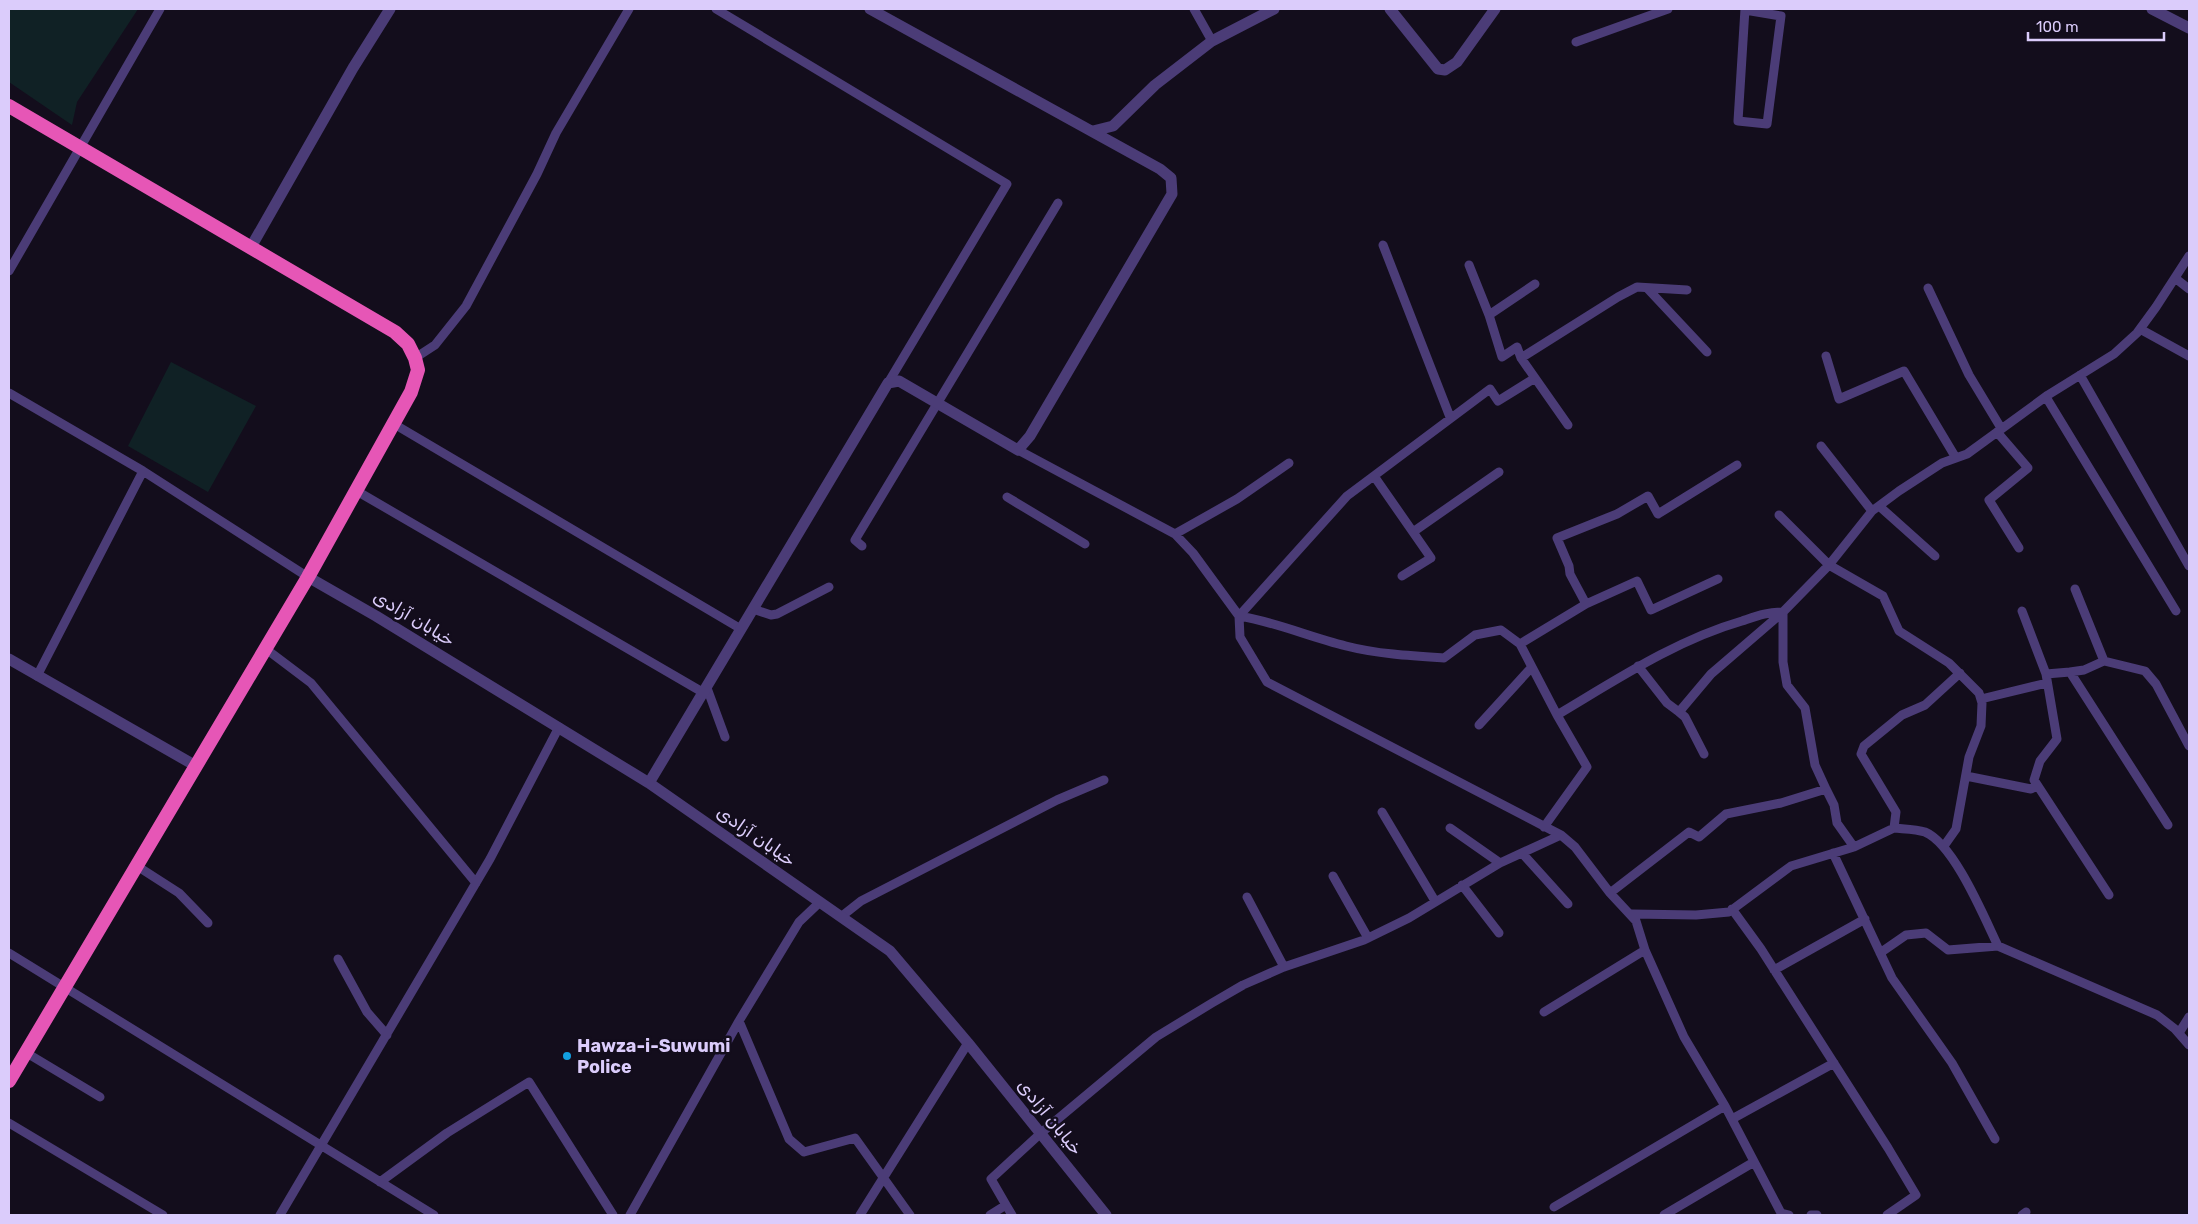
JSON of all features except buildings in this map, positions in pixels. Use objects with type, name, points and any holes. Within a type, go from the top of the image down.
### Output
[{"type":"highway","points":[[9,106],[395,332],[408,344],[415,358],[418,370],[394,424],[355,490],[308,578],[63,987],[9,1082]]},
{"type":"street","points":[[9,271],[160,9]]},
{"type":"street","points":[[251,247],[353,68],[390,9]]},
{"type":"street","points":[[415,358],[435,345],[466,306],[537,174],[556,133],[629,9]]},
{"type":"street","points":[[649,783],[1007,184],[716,9]]},
{"type":"street","points":[[870,9],[1117,144],[1160,169],[1171,178],[1172,194],[1030,436],[1018,450]]},
{"type":"street","points":[[1194,9],[1212,41]]},
{"type":"street","points":[[1093,131],[1112,126],[1155,85],[1212,41],[1274,9]]},
{"type":"street","points":[[1390,9],[1438,69],[1445,70],[1456,62],[1494,9]]},
{"type":"street","points":[[1576,42],[1668,9]]},
{"type":"street","points":[[1745,9],[1781,16],[1767,124],[1738,121],[1745,9]]},
{"type":"street","points":[[2152,9],[2189,28]]},
{"type":"street","points":[[1112,126],[1117,144]]},
{"type":"street","points":[[862,546],[855,540],[1058,203]]},
{"type":"street","points":[[1383,245],[1450,417]]},
{"type":"street","points":[[1678,712],[1711,674],[1783,612],[1829,565],[1875,509],[1942,463],[1967,454],[2046,396],[2114,354],[2140,329],[2189,256]]},
{"type":"street","points":[[1468,265],[1489,315],[1502,357],[1517,347],[1521,358],[1568,426]]},
{"type":"street","points":[[2175,278],[2189,289]]},
{"type":"street","points":[[1489,315],[1535,284]]},
{"type":"street","points":[[1521,358],[1637,287],[1687,290]]},
{"type":"street","points":[[1647,288],[1707,352]]},
{"type":"street","points":[[1928,288],[1969,375],[1999,430],[2028,468],[1989,500],[2019,548]]},
{"type":"street","points":[[2140,329],[2189,356]]},
{"type":"street","points":[[1826,356],[1839,399],[1904,370],[1956,458]]},
{"type":"street","points":[[2080,375],[2189,566]]},
{"type":"street","points":[[1239,616],[1347,496],[1450,417],[1490,389],[1498,401],[1535,378]]},
{"type":"street","points":[[888,383],[899,381],[1018,450],[1175,534],[1193,553],[1239,616],[1240,637],[1267,682],[1561,836],[1575,848],[1610,893],[1632,914],[1636,921],[1645,950],[1684,1037],[1725,1106],[1783,1214]]},
{"type":"street","points":[[9,393],[142,471],[308,578]]},
{"type":"street","points":[[2046,396],[2176,611]]},
{"type":"street","points":[[394,424],[742,629]]},
{"type":"street","points":[[1821,446],[1875,509],[1935,556]]},
{"type":"street","points":[[1175,534],[1237,499],[1289,464]]},
{"type":"street","points":[[1586,604],[1570,574],[1557,538],[1617,514],[1648,496],[1658,514],[1737,465]]},
{"type":"street","points":[[37,676],[142,471]]},
{"type":"street","points":[[1413,532],[1499,472]]},
{"type":"street","points":[[1374,476],[1430,558],[1402,576]]},
{"type":"street","points":[[355,490],[706,690],[725,737]]},
{"type":"street","points":[[1007,497],[1085,544]]},
{"type":"street","points":[[1779,515],[1829,565],[1884,596],[1899,631],[1949,663],[1979,693],[1981,699],[1981,726],[1969,757],[1956,829],[1944,846]]},
{"type":"street","name":"خیابان آزادی","points":[[308,578],[376,616],[649,783],[890,951],[968,1043],[1106,1215]]},
{"type":"street","points":[[1520,644],[1586,604],[1637,581],[1651,610],[1718,579]]},
{"type":"street","points":[[753,609],[771,615],[777,614],[829,588]]},
{"type":"street","points":[[2075,590],[2104,661]]},
{"type":"street","points":[[2022,611],[2047,678],[2057,739],[2040,761],[2034,780],[2109,895]]},
{"type":"street","points":[[1557,715],[1638,666],[1712,629],[1766,612],[1783,612]]},
{"type":"street","points":[[1783,612],[1783,662],[1787,685],[1805,708],[1815,765],[1834,805],[1837,824],[1854,847]]},
{"type":"street","points":[[1239,616],[1286,626],[1346,646],[1413,656],[1444,658],[1476,635],[1501,630],[1520,644],[1531,668],[1587,767],[1544,827]]},
{"type":"street","points":[[266,649],[311,683],[476,883]]},
{"type":"street","points":[[9,659],[196,766]]},
{"type":"street","points":[[1981,699],[2047,678],[2084,670],[2104,661],[2145,671],[2156,684],[2189,746]]},
{"type":"street","points":[[1638,666],[1667,703],[1684,718],[1704,754]]},
{"type":"street","points":[[1479,726],[1531,668]]},
{"type":"street","points":[[2070,672],[2168,825]]},
{"type":"street","points":[[1894,828],[1896,812],[1861,754],[1864,746],[1902,715],[1925,705],[1960,673]]},
{"type":"street","points":[[280,1215],[476,883],[559,727]]},
{"type":"street","points":[[1966,776],[2031,789],[2037,786]]},
{"type":"street","points":[[842,916],[861,901],[1057,800],[1104,780]]},
{"type":"street","points":[[1610,893],[1689,832],[1699,837],[1726,814],[1781,803],[1826,789]]},
{"type":"street","points":[[1382,812],[1435,901]]},
{"type":"street","points":[[1450,828],[1500,863]]},
{"type":"street","points":[[1632,914],[1696,915],[1729,912],[1791,866],[1854,847],[1894,828],[1925,832],[1944,846],[1972,892],[1998,946]]},
{"type":"street","points":[[1012,1215],[991,1179],[1156,1037],[1243,985],[1284,967],[1368,938],[1409,918],[1500,863],[1561,836]]},
{"type":"street","points":[[1833,852],[1892,978],[1952,1063],[1995,1138]]},
{"type":"street","points":[[1522,853],[1568,904]]},
{"type":"street","points":[[137,866],[179,893],[208,923]]},
{"type":"street","points":[[1333,876],[1368,938]]},
{"type":"street","points":[[1462,885],[1500,933]]},
{"type":"street","points":[[1247,897],[1284,967]]},
{"type":"street","points":[[630,1215],[739,1021],[799,922],[820,902]]},
{"type":"street","points":[[1732,910],[1774,970],[1916,1195],[1887,1215]]},
{"type":"street","points":[[1774,970],[1864,919]]},
{"type":"street","points":[[1880,953],[1906,935],[1926,933],[1948,950],[1998,946],[2157,1015],[2179,1033],[2189,1046]]},
{"type":"street","points":[[1544,1012],[1645,950]]},
{"type":"street","points":[[9,953],[434,1215]]},
{"type":"street","points":[[338,959],[367,1012],[387,1034]]},
{"type":"street","points":[[2179,1033],[2189,1017]]},
{"type":"street","points":[[739,1021],[789,1139],[796,1147],[804,1152],[855,1138],[910,1215]]},
{"type":"street","points":[[860,1215],[968,1043]]},
{"type":"street","points":[[26,1052],[100,1097]]},
{"type":"street","points":[[1732,1119],[1834,1063]]},
{"type":"street","points":[[380,1182],[447,1133],[530,1082],[613,1215]]},
{"type":"street","points":[[1554,1207],[1725,1106]]},
{"type":"street","points":[[9,1123],[163,1215]]},
{"type":"street","points":[[1664,1215],[1754,1162]]},
{"type":"street","points":[[990,1215],[1006,1205]]},
{"type":"street","points":[[1811,1215],[1817,1215]]},
{"type":"shaded area","points":[[9,9],[138,9],[77,102],[72,125],[9,82]]},
{"type":"shaded area","points":[[171,362],[256,406],[208,492],[128,446]]},
{"type":"place","name":"Hawza-i-Suwumi Police","points":[[567,1056]]}]
